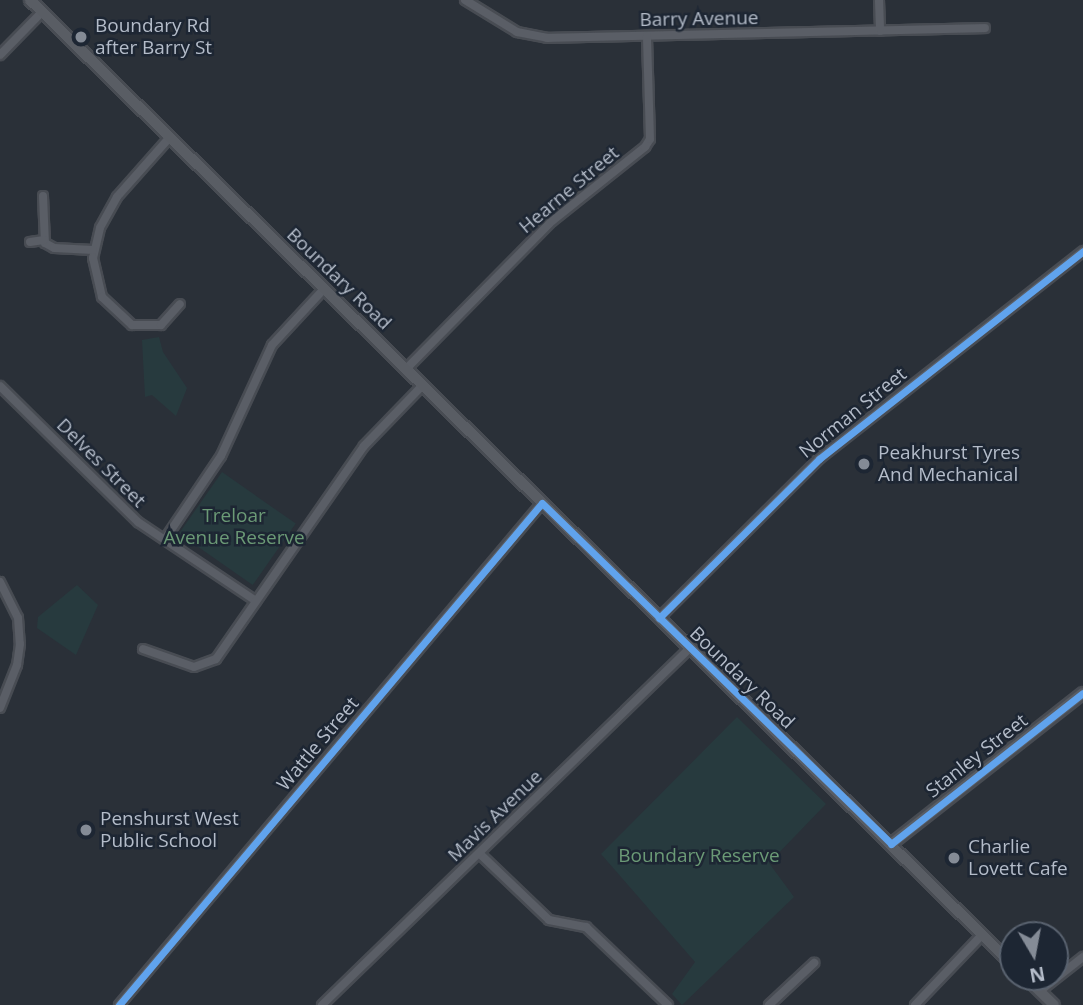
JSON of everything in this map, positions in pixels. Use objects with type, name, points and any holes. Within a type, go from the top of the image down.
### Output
[{"type":"main road","name":"Boundary Road","points":[[36,4],[999,951]]},
{"type":"main road","name":"Stanley Street","points":[[891,844],[1083,693]]},
{"type":"main road","points":[[1040,991],[1054,1005]]},
{"type":"street","name":"Barry Avenue","points":[[466,0],[508,27],[537,37],[985,28]]},
{"type":"street","points":[[879,0],[880,31]]},
{"type":"street","points":[[0,55],[36,4]]},
{"type":"street","name":"Hearne Street","points":[[406,369],[552,221],[645,148],[650,139],[647,36]]},
{"type":"street","points":[[170,137],[117,197],[93,250],[102,297],[132,325],[161,325],[180,304]]},
{"type":"street","points":[[43,196],[44,240]]},
{"type":"street","points":[[30,242],[44,240],[54,248],[93,250]]},
{"type":"street","name":"Norman Street","points":[[659,618],[819,459],[1083,251]]},
{"type":"street","points":[[164,539],[221,456],[272,345],[323,289]]},
{"type":"street","name":"Delves Street","points":[[0,386],[130,515],[256,601]]},
{"type":"street","points":[[144,649],[194,667],[206,666],[256,601],[363,446],[423,386]]},
{"type":"street","name":"Wattle Street","points":[[119,1005],[542,503]]},
{"type":"street","points":[[0,582],[18,618],[20,644],[17,665],[0,708]]},
{"type":"street","name":"Mavis Avenue","points":[[322,1005],[480,855],[689,649]]},
{"type":"street","points":[[480,855],[549,920],[586,927],[668,1005]]},
{"type":"street","points":[[915,1005],[982,935]]},
{"type":"street","points":[[1069,968],[1083,957]]},
{"type":"street","points":[[769,1005],[814,963]]},
{"type":"green space","points":[[159,337],[163,352],[187,388],[176,416],[152,395],[145,397],[142,340]]},
{"type":"green space","name":"Treloar Avenue Reserve","points":[[222,472],[296,524],[253,585],[179,533]]},
{"type":"green space","points":[[77,585],[98,605],[76,655],[37,628],[38,617]]},
{"type":"green space","name":"Boundary Reserve","points":[[737,717],[826,804],[769,863],[794,897],[682,1005],[672,994],[695,962],[601,854]]},
{"type":"cycle path","points":[[659,618],[819,459],[1083,251]]},
{"type":"cycle path","points":[[119,1005],[542,503],[891,844],[1083,693]]},
{"type":"place","name":"Boundary Rd after Barry St","points":[[81,37]]},
{"type":"place","name":"Peakhurst Tyres And Mechanical","points":[[864,464]]},
{"type":"place","name":"Penshurst West Public School","points":[[86,830]]},
{"type":"place","name":"Charlie Lovett Cafe","points":[[954,858]]}]
